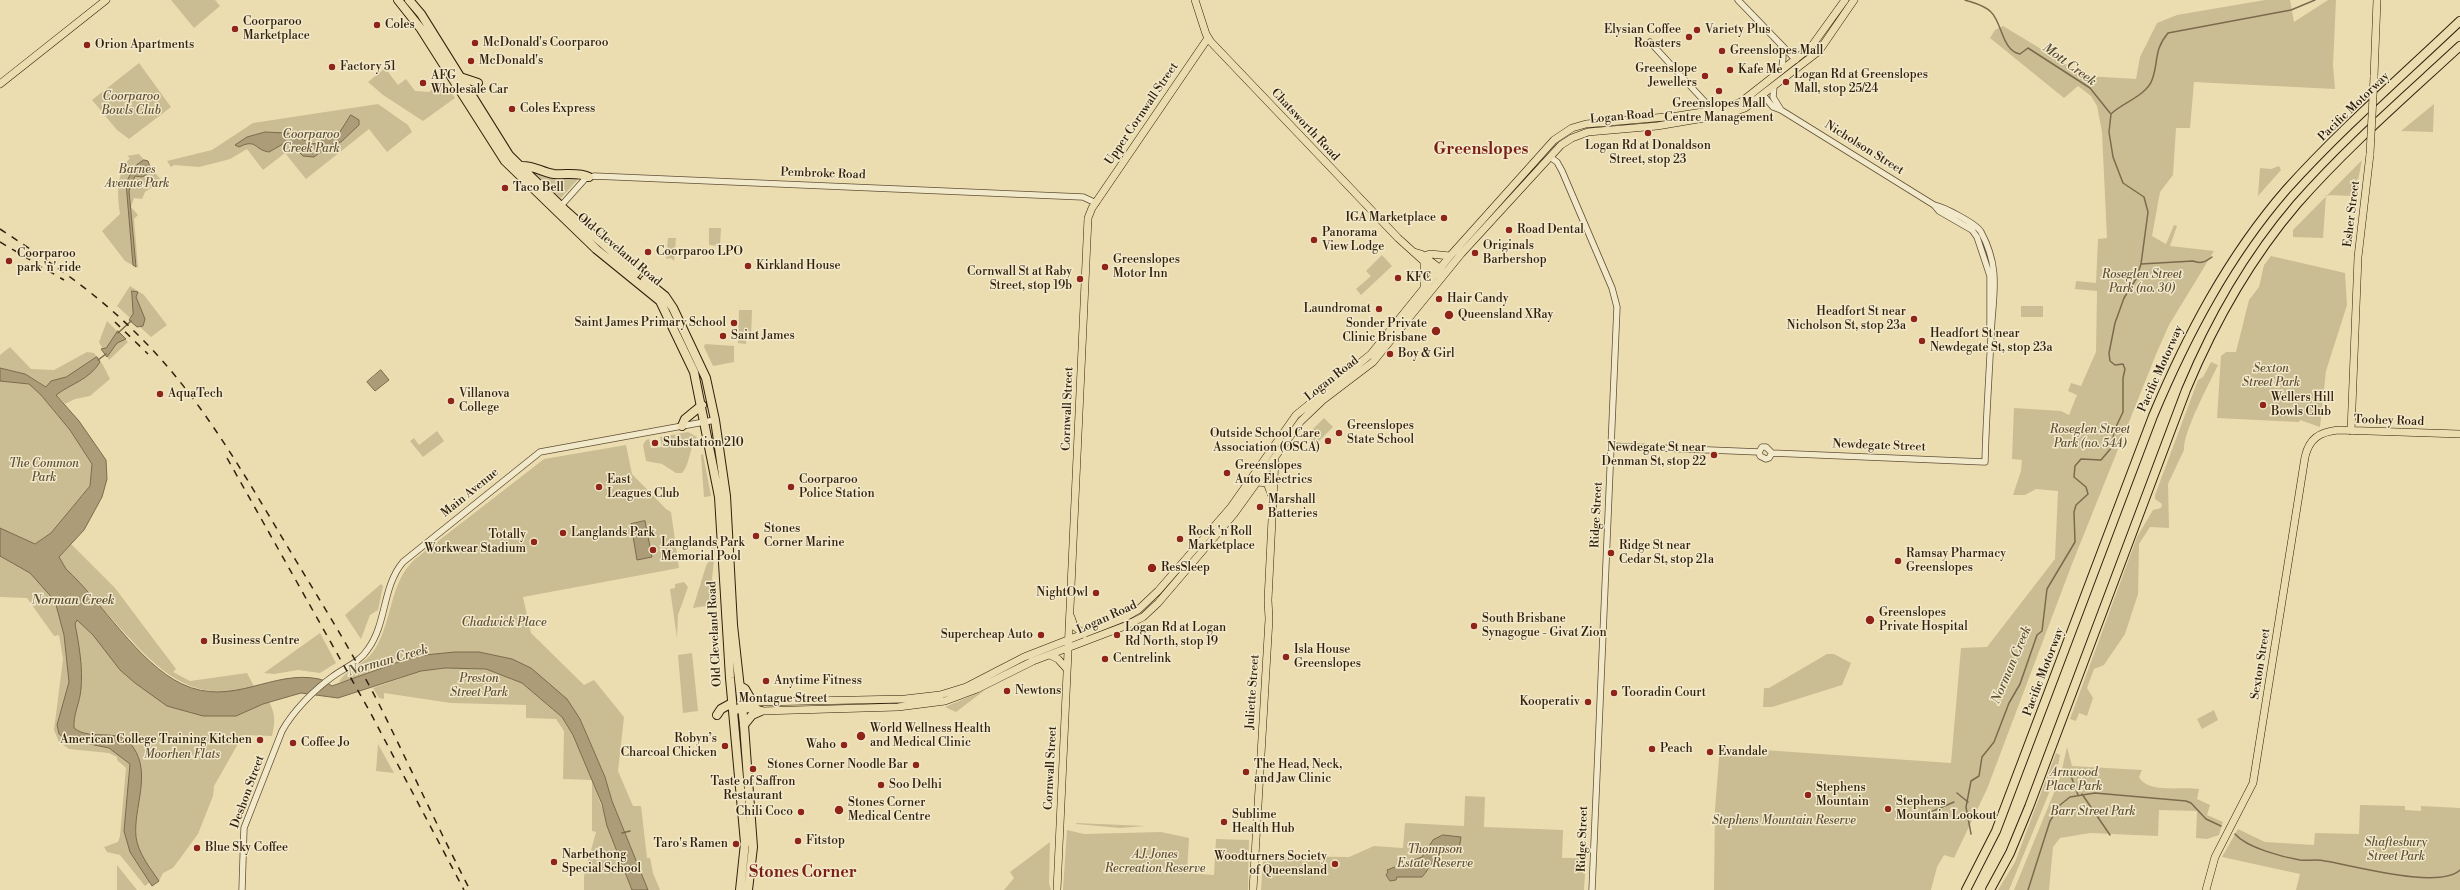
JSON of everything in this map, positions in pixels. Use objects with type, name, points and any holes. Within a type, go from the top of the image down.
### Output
[{"type":"highway","name":"Old Cleveland Road","points":[[398,0],[421,29],[499,153],[558,209],[668,300],[706,378],[715,420],[725,485],[733,625],[744,725],[752,861],[748,890]]},
{"type":"highway","name":"Old Cleveland Road","points":[[409,0],[421,14],[498,139],[520,166],[596,249],[660,301],[694,372],[702,405],[719,498],[732,707],[745,844],[740,890]]},
{"type":"highway","name":"Pacific Motorway","points":[[1966,890],[1999,823],[2153,416],[2182,349],[2203,309],[2236,256],[2286,190],[2369,107],[2460,21]]},
{"type":"highway","points":[[1990,890],[2010,853],[2029,807],[2186,390],[2208,340],[2226,306],[2254,261],[2297,204],[2336,163],[2460,46]]},
{"type":"highway","points":[[460,77],[478,83]]},
{"type":"highway","points":[[520,166],[530,166],[552,173],[583,174],[589,176]]},
{"type":"highway","points":[[682,426],[685,419],[702,405]]},
{"type":"highway","points":[[740,686],[745,689],[753,702]]},
{"type":"highway","points":[[717,715],[721,709],[732,707]]},
{"type":"highway","points":[[744,725],[750,716],[761,711]]},
{"type":"main road","points":[[0,84],[106,0]]},
{"type":"main road","name":"Logan Road","points":[[931,700],[966,687],[1024,657],[1129,615],[1149,601],[1237,498],[1296,415],[1306,404],[1366,359],[1424,288],[1441,273],[1564,143],[1579,135],[1703,119],[1737,112],[1761,92],[1782,70],[1816,42],[1845,0]]},
{"type":"main road","name":"Logan Road","points":[[931,700],[961,696],[1050,654],[1132,623],[1148,613],[1234,514],[1275,456],[1311,410],[1373,362],[1441,273],[1450,256],[1554,140],[1572,128],[1586,124],[1626,121],[1706,111],[1734,105],[1774,86],[1820,51],[1854,0]]},
{"type":"main road","name":"Esher Street","points":[[2351,431],[2358,257],[2370,154],[2377,0]]},
{"type":"main road","name":"Chatsworth Road","points":[[1196,1],[1208,38],[1398,238],[1441,273]]},
{"type":"main road","name":"Upper Cornwall Street","points":[[1096,203],[1208,38]]},
{"type":"main road","points":[[1796,60],[1801,60],[1820,51]]},
{"type":"main road","points":[[1703,119],[1706,111]]},
{"type":"main road","points":[[1626,121],[1626,129]]},
{"type":"main road","points":[[1540,154],[1550,157]]},
{"type":"main road","name":"Cornwall Street","points":[[1071,618],[1087,226],[1089,214],[1096,203]]},
{"type":"main road","points":[[1424,288],[1424,260],[1430,254],[1450,256]]},
{"type":"main road","name":"Toohey Road","points":[[2318,436],[2327,431],[2460,434]]},
{"type":"main road","name":"Sexton Street","points":[[2206,890],[2215,857],[2253,783],[2305,457],[2311,441],[2318,436]]},
{"type":"main road","name":"Juliette Street","points":[[1254,890],[1269,619],[1268,600],[1275,456]]},
{"type":"main road","points":[[1257,482],[1267,484],[1272,496]]},
{"type":"main road","points":[[1071,618],[1075,628],[1084,634]]},
{"type":"main road","points":[[1067,648],[1071,618]]},
{"type":"main road","name":"Cornwall Street","points":[[1058,890],[1067,648]]},
{"type":"main road","points":[[1050,654],[1058,659],[1067,669]]},
{"type":"main road","name":"Montague Street","points":[[732,707],[755,708],[761,711],[848,709],[931,700]]},
{"type":"main road","name":"Montague Street","points":[[742,707],[753,702],[931,700]]},
{"type":"street","points":[[1738,0],[1796,60]]},
{"type":"street","points":[[1650,42],[1706,102],[1706,111]]},
{"type":"street","points":[[1780,44],[1783,54],[1782,70]]},
{"type":"street","points":[[1774,86],[1773,97],[1782,110]]},
{"type":"street","name":"Nicholson Street","points":[[1761,92],[1773,107],[1782,110],[1934,205],[1942,206],[1981,231],[1995,278],[1991,328],[1985,462]]},
{"type":"street","name":"Ridge Street","points":[[1550,157],[1557,162],[1562,171],[1616,299],[1617,311],[1592,890]]},
{"type":"street","points":[[558,209],[589,176]]},
{"type":"street","name":"Pembroke Road","points":[[589,176],[1083,196],[1096,203]]},
{"type":"street","name":"Main Avenue","points":[[285,727],[327,681],[360,659],[370,646],[380,624],[391,581],[402,562],[536,454],[544,450],[715,420]]},
{"type":"street","points":[[1611,446],[1759,452],[1761,449],[1766,447],[1772,453],[1769,458],[1766,459],[1760,456],[1759,452]]},
{"type":"street","name":"Newdegate Street","points":[[1772,453],[1985,462]]},
{"type":"street","name":"Deshon Street","points":[[242,890],[244,828],[285,727]]},
{"type":"green space","points":[[171,0],[215,0],[220,6],[194,28]]},
{"type":"green space","points":[[2265,0],[2290,0],[2294,22],[2328,0],[2336,0],[2333,65],[2335,89],[2194,82],[2190,128],[2176,128],[2173,175],[2160,192],[2152,236],[2166,244],[2174,225],[2177,226],[2170,246],[2214,251],[2169,325],[2157,352],[2072,564],[1987,789],[1954,858],[1944,855],[1937,867],[1931,890],[1714,890],[1715,809],[1720,747],[1951,763],[1961,648],[1987,647],[2055,559],[2058,491],[2036,489],[2025,495],[2013,495],[2021,471],[2022,460],[2012,459],[2014,408],[2061,411],[2069,415],[2077,395],[2068,391],[2071,383],[2081,386],[2096,352],[2097,291],[2075,289],[2076,281],[2096,283],[2098,239],[2107,238],[2102,132],[2097,106],[2091,96],[2078,86],[2064,98],[1990,38],[1995,30],[2003,26],[2086,76],[2136,79],[2140,57],[2157,23],[2177,15]]},
{"type":"green space","name":"Coorparoo Bowls Club","points":[[139,63],[171,107],[129,139],[117,130],[92,100]]},
{"type":"green space","points":[[385,68],[398,85],[406,79],[415,91],[429,92],[444,80],[455,98],[423,121],[383,95],[368,82]]},
{"type":"green space","name":"Coorparoo Creek Park","points":[[378,104],[408,125],[412,132],[387,152],[369,129],[306,179],[285,153],[263,170],[247,149],[230,159],[199,167],[174,165],[171,167],[167,161],[212,150],[253,123]]},
{"type":"green space","points":[[2434,104],[2433,132],[2401,131]]},
{"type":"green space","name":"Barnes Avenue Park","points":[[139,154],[162,181],[145,192],[142,199],[134,198],[131,207],[138,215],[134,219],[138,268],[125,261],[102,231],[120,214],[118,191],[122,171],[130,158],[127,156]]},
{"type":"green space","points":[[2362,160],[2355,196],[2327,195]]},
{"type":"green space","points":[[2279,166],[2281,170],[2258,196],[2260,168],[2271,169]]},
{"type":"green space","points":[[528,167],[580,177],[561,198]]},
{"type":"green space","points":[[2326,197],[2323,238],[2293,237],[2293,230]]},
{"type":"green space","points":[[709,228],[721,228],[720,246],[709,245]]},
{"type":"green space","points":[[668,238],[676,238],[674,261],[671,258],[666,259]]},
{"type":"green space","points":[[1382,255],[1392,266],[1361,295],[1356,289],[1371,276],[1366,271]]},
{"type":"green space","name":"Sexton Street Park","points":[[2271,256],[2345,273],[2347,305],[2326,371],[2320,427],[2300,420],[2299,422],[2217,418],[2221,356],[2226,352],[2236,352],[2249,300],[2259,287],[2264,265]]},
{"type":"green space","points":[[130,286],[144,295],[167,325],[151,337],[117,306]]},
{"type":"green space","points":[[2021,306],[2043,306],[2043,317],[2021,317]]},
{"type":"green space","points":[[739,310],[752,310],[751,340],[746,340],[746,344],[738,343]]},
{"type":"green space","points":[[107,321],[128,342],[109,360],[99,342]]},
{"type":"green space","points":[[705,344],[734,346],[734,362],[713,366],[704,347]]},
{"type":"green space","points":[[10,347],[31,369],[54,370],[87,352],[94,353],[103,365],[110,379],[90,396],[75,399],[65,404],[51,390],[36,380],[19,372],[0,368],[0,355]]},
{"type":"green space","points":[[2211,362],[2218,365],[2192,420],[2184,450],[2168,484],[2169,528],[2150,527],[2139,544],[2138,594],[2125,634],[2104,665],[2094,669],[2087,688],[2093,698],[2087,716],[2079,713],[2076,721],[2070,719],[2137,537],[2153,510],[2161,508],[2162,504],[2155,499],[2155,495],[2198,380],[2203,377]]},
{"type":"green space","name":"The Common Park","points":[[0,381],[29,384],[41,395],[70,430],[92,464],[90,486],[51,533],[35,544],[0,528]]},
{"type":"green space","points":[[1324,418],[1333,427],[1316,444],[1307,435]]},
{"type":"green space","points":[[437,431],[444,441],[423,457],[410,441],[414,438],[419,445]]},
{"type":"green space","points":[[688,432],[697,437],[692,446],[687,466],[682,473],[676,473],[662,464],[646,461],[643,445],[646,440],[649,439],[651,448],[662,447],[660,437]]},
{"type":"green space","name":"Chadwick Place","points":[[626,445],[632,474],[666,509],[671,512],[679,568],[523,597],[531,633],[584,685],[594,680],[624,717],[618,771],[633,806],[641,806],[647,858],[650,858],[653,873],[660,890],[648,890],[612,801],[605,777],[580,719],[512,659],[479,652],[415,656],[372,670],[350,681],[339,682],[346,673],[371,655],[375,649],[381,638],[400,579],[415,559],[544,459]]},
{"type":"green space","points":[[703,454],[711,496],[704,497],[701,455]]},
{"type":"green space","points":[[706,533],[715,550],[712,579],[716,588],[718,604],[693,608],[706,566],[713,554]]},
{"type":"green space","points":[[71,544],[115,588],[176,669],[173,672],[190,681],[247,673],[255,688],[230,692],[209,691],[190,686],[157,666],[127,636],[60,562],[59,557]]},
{"type":"green space","name":"Moorhen Flats","points":[[0,548],[24,560],[72,611],[155,689],[267,698],[270,703],[274,716],[272,736],[243,735],[214,786],[213,796],[198,834],[173,868],[163,873],[159,881],[156,877],[145,886],[120,855],[107,852],[104,847],[118,842],[120,836],[126,768],[117,760],[117,757],[109,753],[69,749],[59,742],[54,730],[63,659],[59,635],[54,636],[27,598],[0,597]]},
{"type":"green space","points":[[684,582],[688,587],[678,615],[677,638],[670,589],[675,588],[675,584]]},
{"type":"green space","points":[[381,584],[383,586],[378,610],[370,615],[361,639],[345,615]]},
{"type":"green space","points":[[320,633],[336,663],[320,673],[298,670],[274,674],[264,673]]},
{"type":"green space","points":[[692,653],[698,711],[683,713],[678,655]]},
{"type":"green space","points":[[1827,654],[1834,654],[1851,663],[1842,685],[1772,707],[1763,707],[1764,688],[1769,688]]},
{"type":"green space","name":"Preston Street Park","points":[[445,668],[486,669],[522,683],[562,717],[573,735],[592,780],[563,779],[564,731],[556,719],[526,718],[526,705],[451,703],[384,693],[384,699],[379,698],[373,688],[421,671]]},
{"type":"green space","points":[[985,690],[956,712],[945,707]]},
{"type":"green space","points":[[2214,710],[2218,720],[2202,729],[2197,719]]},
{"type":"green space","points":[[378,744],[394,773],[376,771]]},
{"type":"green space","name":"Barr Street Park","points":[[2067,747],[2072,766],[2142,770],[2139,777],[2143,782],[2150,786],[2199,789],[2197,799],[2210,805],[2207,815],[2223,822],[2219,835],[2207,839],[2196,838],[2197,811],[2159,810],[2158,836],[2090,833],[2060,838],[2053,847],[2049,890],[2014,890],[2060,778]]},
{"type":"green space","points":[[2056,753],[2060,755],[2056,776],[2009,890],[1998,890],[2015,862]]},
{"type":"green space","points":[[592,780],[632,890],[584,890],[584,876],[596,832],[592,831]]},
{"type":"green space","name":"Thompson Estate Reserve","points":[[1465,796],[1485,797],[1484,827],[1563,830],[1562,858],[1586,858],[1584,890],[1261,890],[1263,861],[1267,856],[1349,857],[1374,846],[1403,848],[1405,823],[1464,826]]},
{"type":"green space","name":"Shaftesbury Street Park","points":[[2360,805],[2405,806],[2405,810],[2421,811],[2421,806],[2460,808],[2460,890],[2296,890],[2300,874],[2222,857],[2238,829],[2265,842],[2314,845],[2315,833],[2359,834]]},
{"type":"green space","points":[[1077,823],[1146,826],[1120,828],[1076,824]]},
{"type":"green space","name":"A.J. Jones Recreation Reserve","points":[[1067,830],[1084,834],[1161,832],[1189,838],[1187,873],[1214,875],[1216,839],[1249,840],[1248,890],[1063,890]]},
{"type":"green space","points":[[1050,842],[1049,883],[1051,890],[1004,890],[1014,878],[1010,872]]},
{"type":"green space","points":[[117,865],[137,890],[117,890]]},
{"type":"water","points":[[351,115],[359,120],[359,125],[341,142],[330,145],[314,157],[303,156],[291,144],[283,144],[269,152],[264,151],[252,144],[239,147],[235,145],[247,137],[265,132],[286,133],[299,137],[311,144],[318,143],[324,138],[339,133]]},
{"type":"water","points":[[144,160],[148,161],[152,172],[142,177],[135,176],[129,191],[136,267],[133,265],[126,183],[134,167]]},
{"type":"water","points":[[132,291],[138,292],[136,297],[145,319],[143,326],[137,327],[129,320],[133,314]]},
{"type":"water","points":[[118,331],[126,339],[117,343],[107,357],[101,349],[106,348]]},
{"type":"water","name":"Norman Creek","points":[[97,357],[100,362],[91,373],[56,395],[79,421],[106,460],[107,479],[102,497],[84,530],[59,557],[66,569],[121,631],[151,662],[166,675],[182,684],[201,690],[218,692],[302,677],[321,679],[332,686],[415,656],[455,652],[479,652],[512,659],[531,668],[567,699],[580,719],[605,777],[612,801],[648,890],[632,890],[607,826],[602,804],[573,735],[562,717],[522,683],[486,669],[445,668],[421,671],[338,698],[301,693],[263,704],[236,716],[203,716],[167,706],[135,683],[120,670],[93,635],[77,620],[75,624],[80,656],[81,681],[74,728],[88,734],[113,735],[120,737],[133,747],[138,757],[142,780],[137,814],[136,837],[142,855],[159,881],[152,886],[130,852],[124,831],[130,764],[109,748],[65,739],[59,734],[57,725],[69,682],[64,635],[55,601],[30,573],[0,556],[0,528],[35,544],[51,533],[90,486],[92,464],[70,430],[41,395],[29,384],[0,381],[0,368],[25,374],[46,387],[51,381],[66,377]]},
{"type":"water","points":[[381,370],[389,380],[375,391],[367,382]]},
{"type":"water","points":[[645,521],[652,557],[637,560],[631,524]]},
{"type":"water","points":[[1443,835],[1461,837],[1459,849],[1446,849],[1442,851],[1422,877],[1397,877],[1396,880],[1390,881],[1386,875],[1388,872],[1387,870],[1422,857],[1433,840]]},
{"type":"waterway","name":"Mott Creek","points":[[1965,0],[1982,6],[1991,12],[1998,22],[2009,48],[2014,52],[2020,54],[2028,48],[2090,88],[2110,113]]},
{"type":"waterway","name":"Norman Creek","points":[[1971,834],[1966,807],[1971,781],[1979,776],[1982,757],[1994,742],[2009,703],[2020,684],[2037,635],[2042,631],[2047,589],[2075,542],[2074,512],[2076,505],[2088,494],[2086,487],[2074,477],[2075,466],[2081,459],[2101,460],[2112,447],[2114,431],[2123,412],[2123,378],[2125,369],[2123,364],[2115,365],[2110,361],[2109,353],[2115,323],[2124,298],[2136,279],[2141,264],[2148,212],[2144,197],[2123,183],[2113,157],[2109,132],[2111,114],[2145,91],[2149,86],[2154,74],[2160,45],[2168,33],[2291,10],[2315,0]]},
{"type":"waterway","points":[[2141,264],[2193,261],[2201,262],[2212,257]]},
{"type":"waterway","points":[[118,333],[131,321]]},
{"type":"waterway","points":[[98,360],[106,354]]},
{"type":"waterway","points":[[2071,776],[2078,795]]},
{"type":"waterway","points":[[1957,793],[1968,802]]},
{"type":"waterway","points":[[2028,890],[2050,821],[2060,805],[2070,797],[2095,793],[2186,801],[2191,803],[2206,819],[2221,826]]},
{"type":"waterway","points":[[2082,794],[2110,835]]},
{"type":"waterway","points":[[1926,814],[1954,802]]},
{"type":"waterway","points":[[622,833],[630,831]]},
{"type":"waterway","points":[[2235,834],[2256,848],[2284,857],[2300,860],[2322,860],[2374,871],[2415,877],[2434,878],[2449,876],[2460,870]]},
{"type":"railway","points":[[0,229],[70,277],[120,317],[156,354],[195,401],[229,451],[357,663],[381,708],[470,890]]},
{"type":"railway","points":[[0,242],[64,280]]},
{"type":"railway","points":[[115,322],[148,354]]},
{"type":"railway","points":[[227,458],[370,712],[464,890]]},
{"type":"place","name":"Coles","points":[[377,25]]},
{"type":"place","name":"Coorparoo Marketplace","points":[[235,29]]},
{"type":"place","name":"Variety Plus","points":[[1697,30]]},
{"type":"place","name":"Elysian Coffee Roasters","points":[[1689,37]]},
{"type":"place","name":"McDonald's Coorparoo","points":[[475,43]]},
{"type":"place","name":"Orion Apartments","points":[[87,45]]},
{"type":"place","name":"Greenslopes Mall","points":[[1722,51]]},
{"type":"place","name":"McDonald's","points":[[471,61]]},
{"type":"place","name":"Factory 51","points":[[332,67]]},
{"type":"place","name":"Kafe Me","points":[[1730,70]]},
{"type":"place","name":"Greenslope Jewellers","points":[[1705,76]]},
{"type":"place","name":"Logan Rd at Greenslopes Mall, stop 25/24","points":[[1786,82]]},
{"type":"place","name":"AFG Wholesale Car","points":[[423,83]]},
{"type":"place","name":"Greenslopes Mall Centre Management","points":[[1719,91]]},
{"type":"place","name":"Coles Express","points":[[512,109]]},
{"type":"place","name":"Logan Rd at Donaldson Street, stop 23","points":[[1648,133]]},
{"type":"place","name":"Taco Bell","points":[[505,188]]},
{"type":"place","name":"IGA Marketplace","points":[[1444,218]]},
{"type":"place","name":"Road Dental","points":[[1509,230]]},
{"type":"place","name":"Panorama View Lodge","points":[[1314,240]]},
{"type":"place","name":"Coorparoo LPO","points":[[648,252]]},
{"type":"place","name":"Originals Barbershop","points":[[1475,253]]},
{"type":"place","name":"Coorparoo park 'n' ride","points":[[9,261]]},
{"type":"place","name":"Kirkland House","points":[[748,266]]},
{"type":"place","name":"Greenslopes Motor Inn","points":[[1105,267]]},
{"type":"place","name":"KFC","points":[[1398,278]]},
{"type":"place","name":"Cornwall St at Raby Street, stop 19b","points":[[1080,279]]},
{"type":"place","name":"Hair Candy","points":[[1439,299]]},
{"type":"place","name":"Laundromat","points":[[1379,309]]},
{"type":"place","name":"Queensland XRay","points":[[1449,315]]},
{"type":"place","name":"Headfort St near Nicholson St, stop 23a","points":[[1914,319]]},
{"type":"place","name":"Saint James Primary School","points":[[734,323]]},
{"type":"place","name":"Sonder Private Clinic Brisbane","points":[[1436,331]]},
{"type":"place","name":"Saint James","points":[[723,336]]},
{"type":"place","name":"Headfort St near Newdegate St, stop 23a","points":[[1922,341]]},
{"type":"place","name":"Boy & Girl","points":[[1390,354]]},
{"type":"place","name":"AquaTech","points":[[160,394]]},
{"type":"place","name":"Villanova College","points":[[451,401]]},
{"type":"place","name":"Wellers Hill Bowls Club","points":[[2263,405]]},
{"type":"place","name":"Greenslopes State School","points":[[1339,433]]},
{"type":"place","name":"Outside School Care Association (OSCA)","points":[[1328,441]]},
{"type":"place","name":"Substation 210","points":[[655,443]]},
{"type":"place","name":"Newdegate St near Denman St, stop 22","points":[[1714,455]]},
{"type":"place","name":"Greenslopes Auto Electrics","points":[[1227,473]]},
{"type":"place","name":"East Leagues Club","points":[[599,487]]},
{"type":"place","name":"Coorparoo Police Station","points":[[791,487]]},
{"type":"place","name":"Marshall Batteries","points":[[1260,507]]},
{"type":"place","name":"Langlands Park","points":[[563,533]]},
{"type":"place","name":"Stones Corner Marine","points":[[756,536]]},
{"type":"place","name":"Rock 'n Roll Marketplace","points":[[1180,539]]},
{"type":"place","name":"Totally Workwear Stadium","points":[[534,542]]},
{"type":"place","name":"Langlands Park Memorial Pool","points":[[653,550]]},
{"type":"place","name":"Ridge St near Cedar St, stop 21a","points":[[1611,553]]},
{"type":"place","name":"Ramsay Pharmacy Greenslopes","points":[[1898,561]]},
{"type":"place","name":"ResSleep","points":[[1152,568]]},
{"type":"place","name":"NightOwl","points":[[1096,593]]},
{"type":"place","name":"Greenslopes Private Hospital","points":[[1870,620]]},
{"type":"place","name":"South Brisbane Synagogue - Givat Zion","points":[[1474,626]]},
{"type":"place","name":"Supercheap Auto","points":[[1041,635]]},
{"type":"place","name":"Logan Rd at Logan Rd North, stop 19","points":[[1117,635]]},
{"type":"place","name":"Business Centre","points":[[204,641]]},
{"type":"place","name":"Isla House Greenslopes","points":[[1286,657]]},
{"type":"place","name":"Centrelink","points":[[1105,659]]},
{"type":"place","name":"Anytime Fitness","points":[[766,681]]},
{"type":"place","name":"Newtons","points":[[1007,691]]},
{"type":"place","name":"Tooradin Court","points":[[1614,693]]},
{"type":"place","name":"Kooperativ","points":[[1588,702]]},
{"type":"place","name":"World Wellness Health and Medical Clinic","points":[[861,736]]},
{"type":"place","name":"American College Training Kitchen","points":[[260,740]]},
{"type":"place","name":"Coffee Jo","points":[[293,743]]},
{"type":"place","name":"Waho","points":[[844,745]]},
{"type":"place","name":"Robyn’s Charcoal Chicken","points":[[725,746]]},
{"type":"place","name":"Peach","points":[[1652,749]]},
{"type":"place","name":"Evandale","points":[[1710,752]]},
{"type":"place","name":"Stones Corner Noodle Bar","points":[[916,765]]},
{"type":"place","name":"Taste of Saffron Restaurant","points":[[753,769]]},
{"type":"place","name":"The Head, Neck, and Jaw Clinic","points":[[1246,772]]},
{"type":"place","name":"Soo Delhi","points":[[881,785]]},
{"type":"place","name":"Stephens Mountain","points":[[1808,795]]},
{"type":"place","name":"Stephens Mountain Lookout","points":[[1888,809]]},
{"type":"place","name":"Stones Corner Medical Centre","points":[[839,810]]},
{"type":"place","name":"Chili Coco","points":[[801,812]]},
{"type":"place","name":"Sublime Health Hub","points":[[1224,822]]},
{"type":"place","name":"Fitstop","points":[[798,841]]},
{"type":"place","name":"Taro's Ramen","points":[[736,844]]},
{"type":"place","name":"Blue Sky Coffee","points":[[197,848]]},
{"type":"place","name":"Narbethong Special School","points":[[554,862]]},
{"type":"place","name":"Woodturners Society of Queensland","points":[[1335,864]]},
{"type":"district","name":"Greenslopes","points":[[1481,150]]},
{"type":"district","name":"Stones Corner","points":[[803,873]]},
{"type":"park label","name":"Roseglen Street Park (no. 30)","points":[[2142,282]]},
{"type":"park label","name":"Roseglen Street Park (no. 54A)","points":[[2090,437]]},
{"type":"park label","name":"Arnwood Place Park","points":[[2074,780]]},
{"type":"park label","name":"Stephens Mountain Reserve","points":[[1784,821]]}]
